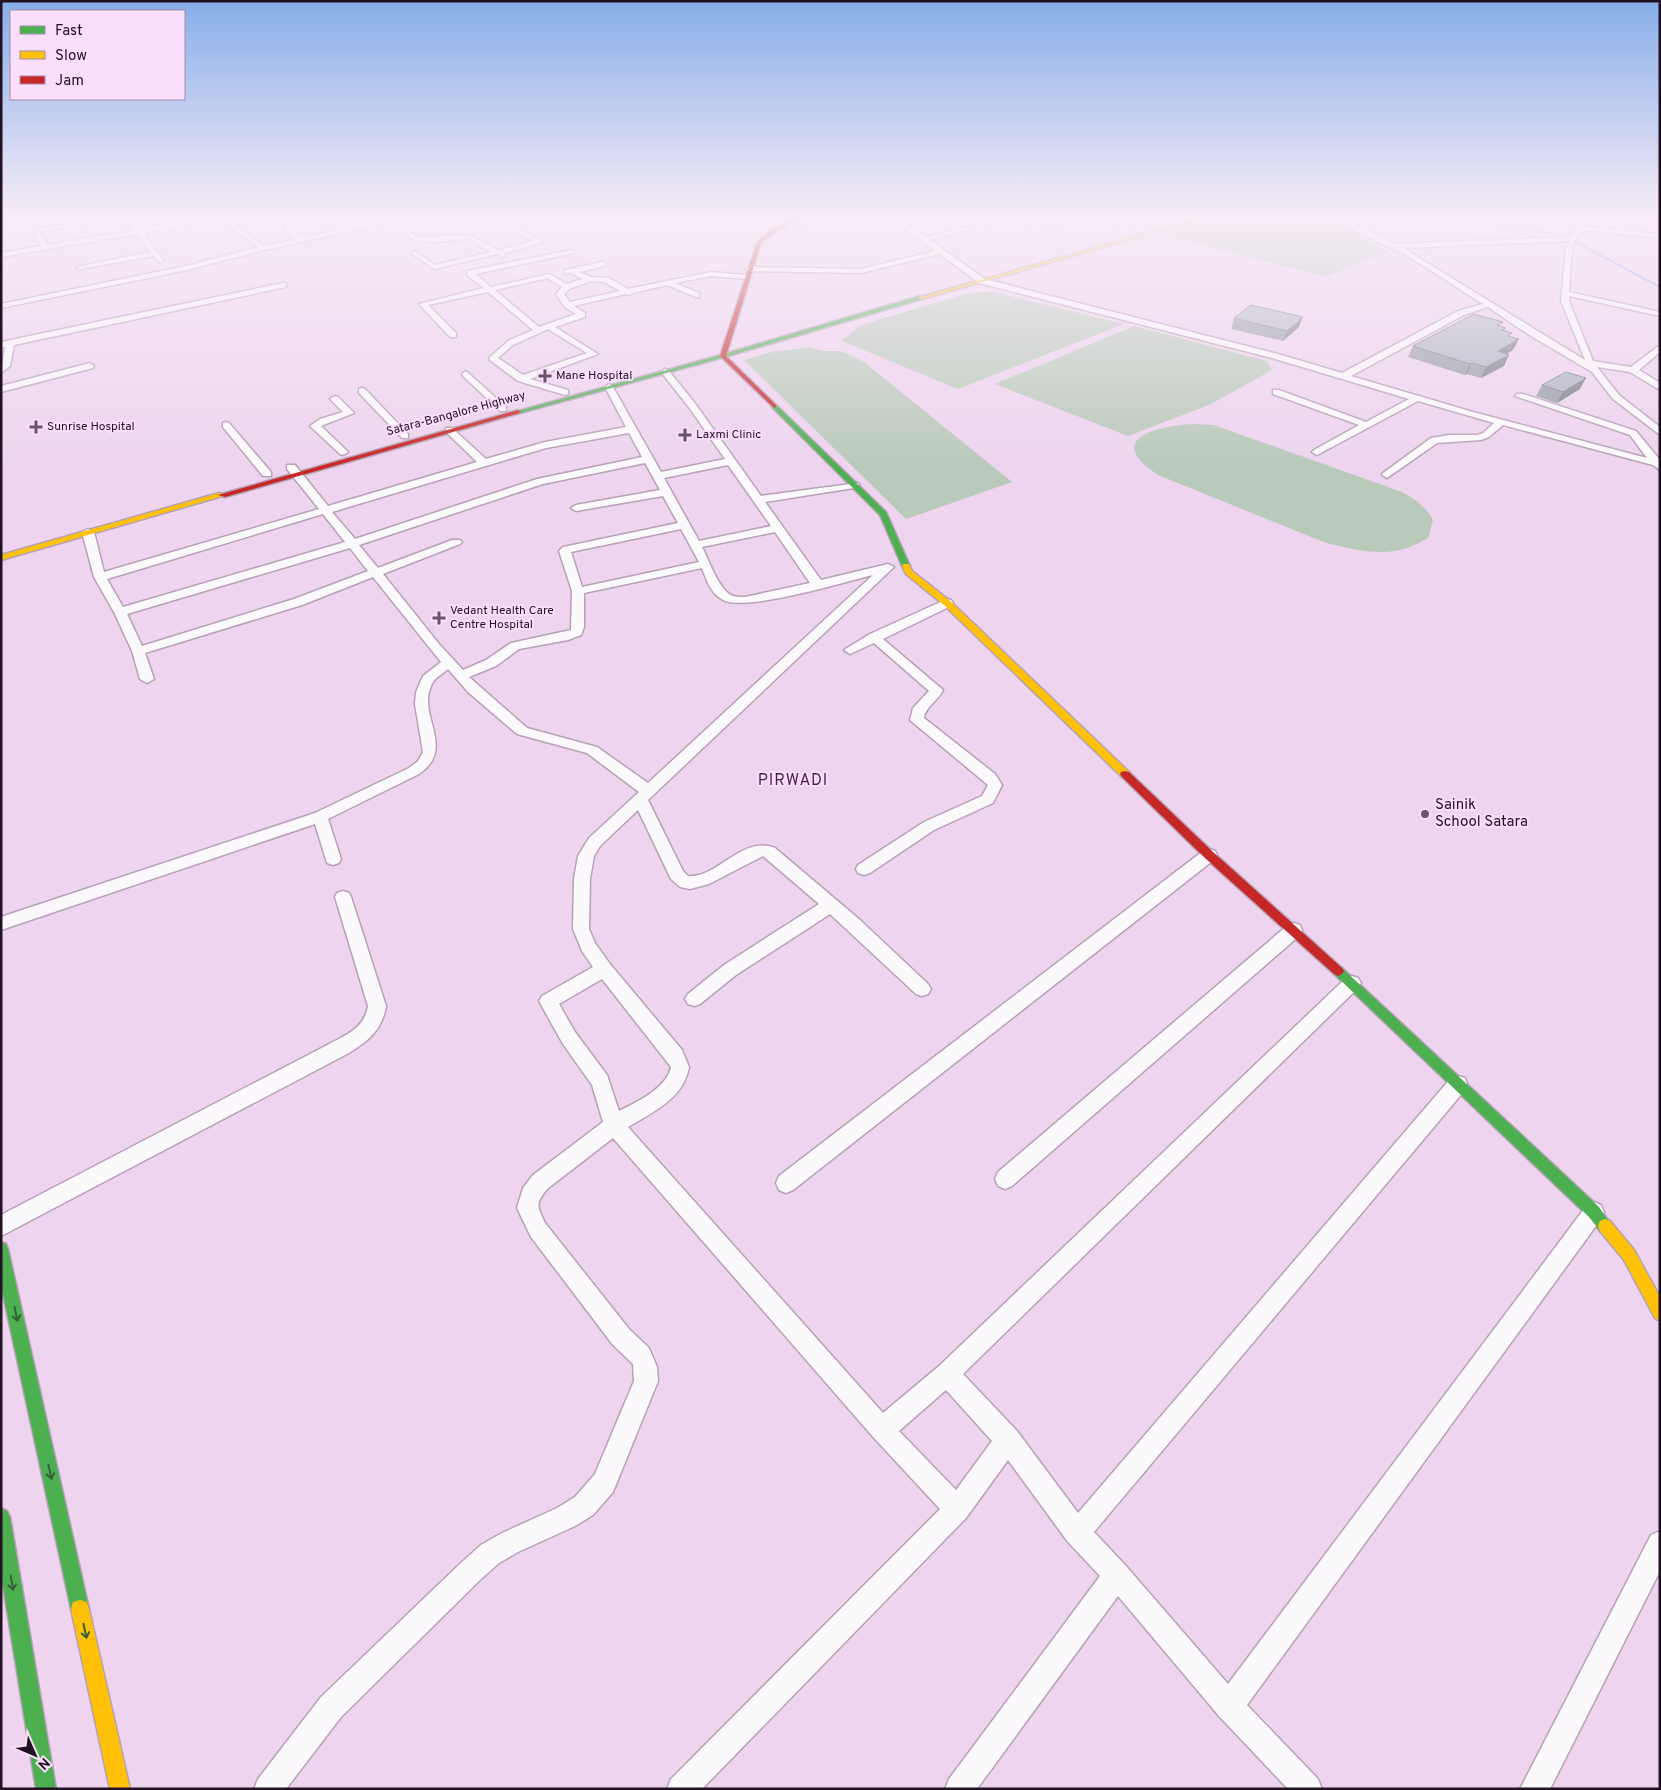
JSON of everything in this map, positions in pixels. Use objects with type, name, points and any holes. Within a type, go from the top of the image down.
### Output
[{"type":"main road","points":[[740,301],[724,352],[883,514],[897,565],[909,572],[947,603],[1209,854],[1352,983],[1594,1212],[1629,1254],[1660,1313]]},
{"type":"main road","name":"Satara-Bangalore Highway","points":[[1,550],[267,474],[293,470],[343,452],[565,392],[724,352],[903,301]]},
{"type":"main road","name":"Satara-Bangalore Highway","points":[[1,558],[293,470],[665,372],[724,352]]},
{"type":"main road","points":[[1,1249],[120,1789]]},
{"type":"main road","points":[[1,1517],[46,1789]]},
{"type":"street","points":[[1,306],[27,301]]},
{"type":"street","points":[[1,370],[6,366],[6,344],[210,301]]},
{"type":"street","points":[[437,301],[422,304],[453,335]]},
{"type":"street","points":[[503,301],[538,330]]},
{"type":"street","points":[[565,301],[582,315],[538,330],[499,351],[493,358],[503,368],[521,379],[565,392]]},
{"type":"street","points":[[568,305],[590,301]]},
{"type":"street","points":[[1061,301],[1344,376],[1501,422],[1659,465]]},
{"type":"street","points":[[1484,301],[1535,335],[1597,371]]},
{"type":"street","points":[[1564,301],[1590,363],[1616,397],[1660,432]]},
{"type":"street","points":[[1599,301],[1660,314]]},
{"type":"street","points":[[1344,376],[1461,313],[1490,304]]},
{"type":"street","points":[[521,379],[594,354],[550,326]]},
{"type":"street","points":[[1633,370],[1660,347]]},
{"type":"street","points":[[1590,363],[1633,370],[1660,387]]},
{"type":"street","points":[[1,389],[90,366]]},
{"type":"street","points":[[665,372],[691,404],[818,585]]},
{"type":"street","points":[[466,374],[503,409]]},
{"type":"street","points":[[609,387],[696,545],[717,591],[724,597],[744,601],[757,599],[897,565]]},
{"type":"street","points":[[362,391],[405,436]]},
{"type":"street","points":[[1276,392],[1367,425]]},
{"type":"street","points":[[1520,396],[1633,433],[1659,465]]},
{"type":"street","points":[[1317,452],[1417,398]]},
{"type":"street","points":[[335,399],[349,412],[323,421],[315,426],[343,452]]},
{"type":"street","points":[[1387,475],[1434,440],[1478,438],[1486,435],[1501,422]]},
{"type":"street","points":[[226,425],[267,474]]},
{"type":"street","points":[[100,577],[555,442],[633,429]]},
{"type":"street","points":[[449,430],[484,463]]},
{"type":"street","points":[[120,612],[352,544],[541,481],[648,459]]},
{"type":"street","points":[[658,476],[730,461]]},
{"type":"street","points":[[293,470],[376,574],[473,688],[522,731],[592,750],[644,795],[677,875],[683,882],[692,884],[757,851],[764,850],[769,852],[854,925],[922,989]]},
{"type":"street","points":[[758,500],[854,485]]},
{"type":"street","points":[[576,508],[667,492]]},
{"type":"street","points":[[461,675],[491,663],[515,646],[568,636],[577,632],[578,591],[565,552],[567,549],[685,525]]},
{"type":"street","points":[[696,545],[778,528]]},
{"type":"street","points":[[88,532],[100,577],[120,612],[138,651],[147,679]]},
{"type":"street","points":[[138,651],[298,602],[376,574],[456,542]]},
{"type":"street","points":[[578,591],[706,564]]},
{"type":"street","points":[[268,1789],[331,1707],[471,1571],[490,1554],[509,1543],[566,1517],[584,1506],[604,1484],[646,1382],[647,1366],[638,1352],[621,1337],[538,1230],[527,1208],[530,1195],[540,1182],[614,1125],[668,1091],[678,1077],[680,1067],[676,1056],[604,969],[588,946],[580,930],[581,888],[586,856],[594,842],[607,828],[897,565]]},
{"type":"street","points":[[850,650],[947,603]]},
{"type":"street","points":[[864,869],[929,826],[988,799],[995,785],[990,778],[917,720],[916,714],[918,710],[934,697],[936,690],[874,637]]},
{"type":"street","points":[[1,924],[320,817],[414,771],[424,764],[430,752],[422,704],[423,692],[428,679],[449,662]]},
{"type":"street","points":[[320,817],[333,858]]},
{"type":"street","points":[[786,1183],[1209,854]]},
{"type":"street","points":[[1,1226],[340,1048],[358,1037],[373,1024],[377,1006],[343,897]]},
{"type":"street","points":[[694,999],[735,967],[830,905]]},
{"type":"street","points":[[1004,1179],[1294,930]]},
{"type":"street","points":[[604,969],[548,1001],[569,1038],[600,1081],[614,1125],[882,1430],[957,1509]]},
{"type":"street","points":[[882,1430],[947,1374],[1352,983]]},
{"type":"street","points":[[1077,1532],[1458,1084]]},
{"type":"street","points":[[1229,1706],[1594,1212]]},
{"type":"street","points":[[947,1374],[1008,1440],[1077,1532],[1117,1575],[1229,1706],[1308,1789]]},
{"type":"street","points":[[681,1789],[957,1509],[1008,1440]]},
{"type":"street","points":[[1534,1789],[1660,1544]]},
{"type":"street","points":[[959,1789],[1117,1575]]},
{"type":"green space","points":[[944,301],[1029,301],[1124,324],[958,389],[842,341],[861,325]]},
{"type":"green space","points":[[1134,326],[1267,361],[1272,370],[1209,405],[1128,436],[995,384]]},
{"type":"green space","points":[[811,347],[821,351],[841,351],[864,362],[1012,482],[906,519],[744,360],[771,352]]},
{"type":"green space","points":[[1195,424],[1214,425],[1402,492],[1420,504],[1433,520],[1428,538],[1410,547],[1387,552],[1366,551],[1326,543],[1158,475],[1142,462],[1135,452],[1135,443],[1142,436],[1166,427]]},
{"type":"building","points":[[1251,305],[1303,317],[1287,331],[1234,318]]},
{"type":"building","points":[[1474,314],[1503,322],[1497,325],[1506,328],[1502,330],[1512,333],[1508,336],[1519,339],[1498,351],[1509,355],[1486,367],[1470,364],[1413,346]]},
{"type":"building","points":[[1566,372],[1586,378],[1563,392],[1542,385]]},
{"type":"traffic: fast","points":[[518,412],[723,356],[911,301]]},
{"type":"traffic: fast","points":[[774,406],[883,514],[906,566]]},
{"type":"traffic: fast","points":[[1338,971],[1594,1212],[1605,1226]]},
{"type":"traffic: fast","points":[[1,1249],[80,1609]]},
{"type":"traffic: fast","points":[[1,1517],[46,1789]]},
{"type":"traffic: slow","points":[[1,558],[222,495]]},
{"type":"traffic: slow","points":[[906,566],[909,572],[947,603],[1125,774]]},
{"type":"traffic: slow","points":[[1605,1226],[1629,1255],[1660,1313]]},
{"type":"traffic: slow","points":[[80,1609],[120,1789]]},
{"type":"traffic: jam","points":[[741,301],[723,356],[774,406]]},
{"type":"traffic: jam","points":[[222,495],[518,412]]},
{"type":"traffic: jam","points":[[1125,774],[1209,855],[1338,971]]},
{"type":"place","name":"Mane Hospital","points":[[545,376]]},
{"type":"place","name":"Sunrise Hospital","points":[[36,427]]},
{"type":"place","name":"Laxmi Clinic","points":[[685,435]]},
{"type":"place","name":"Vedant Health Care Centre Hospital","points":[[439,618]]},
{"type":"place","name":"Sainik School Satara","points":[[1425,814]]},
{"type":"district","name":"PIRWADI","points":[[793,781]]}]
